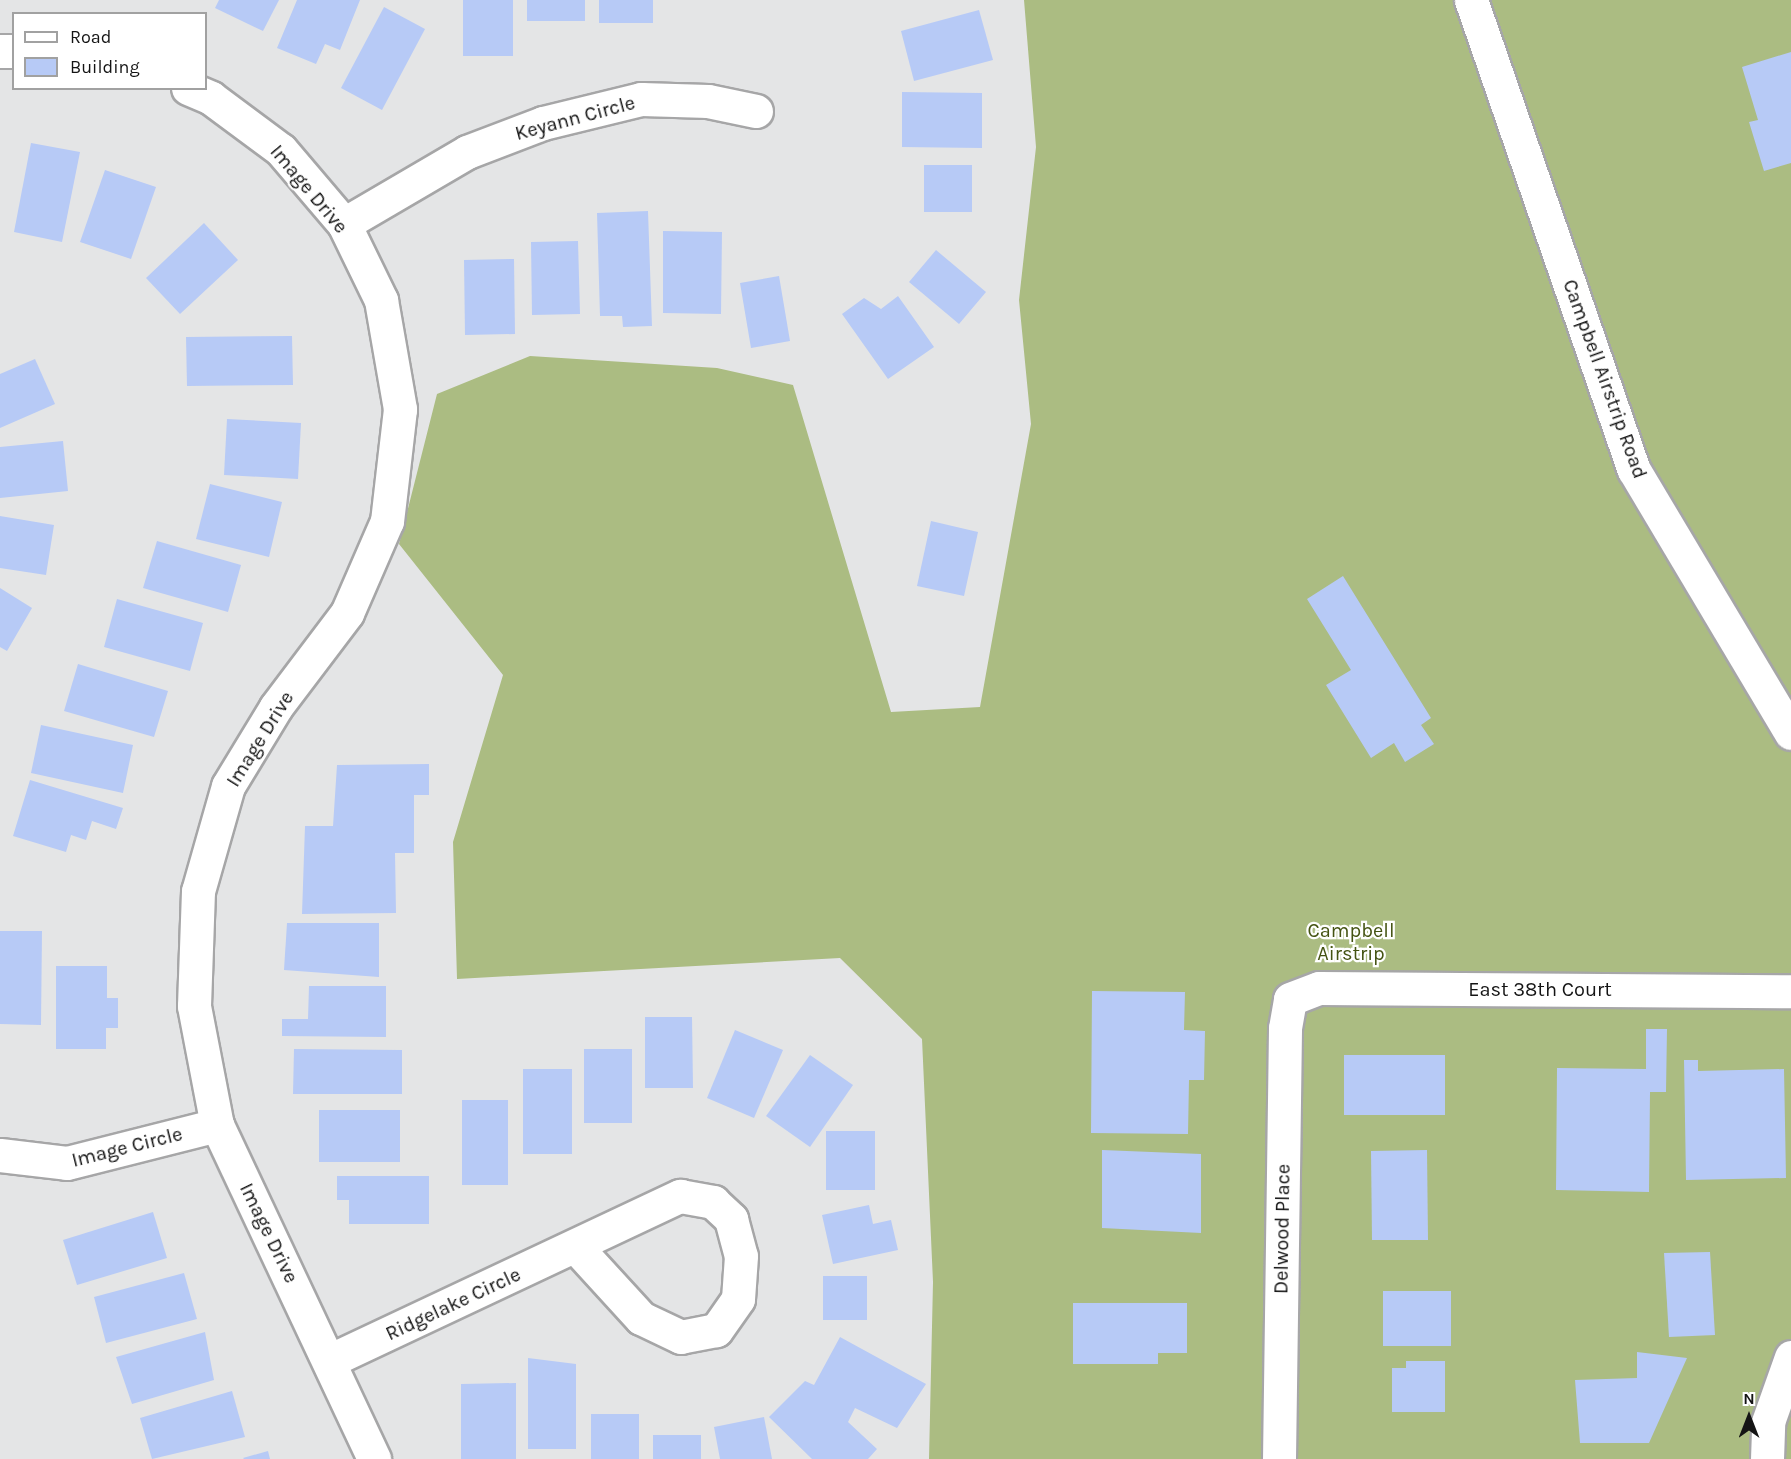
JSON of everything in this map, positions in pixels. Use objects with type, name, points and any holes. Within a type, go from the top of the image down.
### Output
[{"type":"street","name":"Campbell Airstrip Road","points":[[1471,0],[1634,470],[1791,733]]},
{"type":"street","name":"Image Drive","points":[[193,90],[211,98],[281,150],[344,224],[381,300],[400,409],[387,521],[347,614],[276,707],[228,786],[198,891],[194,1006],[217,1125],[331,1360],[374,1459]]},
{"type":"street","name":"Keyann Circle","points":[[344,224],[467,152],[543,123],[641,99],[708,101],[756,111]]},
{"type":"street","name":"East 38th Court","points":[[1290,999],[1319,988],[1791,991]]},
{"type":"street","name":"Delwood Place","points":[[1279,1459],[1285,1028],[1290,999]]},
{"type":"street","name":"Image Circle","points":[[0,1155],[67,1163],[217,1125]]},
{"type":"street","name":"Ridgelake Circle","points":[[331,1360],[576,1247],[680,1196],[713,1202],[731,1219],[741,1256],[738,1299],[716,1330],[681,1337],[641,1318],[576,1247]]},
{"type":"street","points":[[1767,1459],[1768,1422],[1791,1357]]},
{"type":"green space","name":"Campbell Airstrip","points":[[1024,0],[1791,0],[1791,1459],[929,1459],[933,1282],[922,1039],[840,958],[457,979],[453,842],[503,675],[399,544],[437,394],[530,356],[717,368],[793,385],[891,712],[980,707],[1031,424],[1019,300],[1036,147]]},
{"type":"building","points":[[219,0],[279,0],[263,31],[215,8]]},
{"type":"building","points":[[297,0],[360,0],[340,50],[325,44],[316,64],[277,48]]},
{"type":"building","points":[[463,0],[513,0],[513,56],[463,56]]},
{"type":"building","points":[[527,0],[585,0],[585,21],[527,21]]},
{"type":"building","points":[[599,0],[653,0],[653,23],[599,23]]},
{"type":"building","points":[[384,7],[425,29],[382,110],[341,88]]},
{"type":"building","points":[[979,10],[993,60],[914,81],[901,31]]},
{"type":"building","points":[[1791,52],[1791,163],[1764,171],[1749,122],[1758,120],[1742,67]]},
{"type":"building","points":[[902,92],[982,93],[982,148],[902,147]]},
{"type":"building","points":[[31,143],[80,152],[62,242],[14,232]]},
{"type":"building","points":[[924,165],[972,165],[972,212],[924,212]]},
{"type":"building","points":[[105,170],[156,187],[131,259],[80,242]]},
{"type":"building","points":[[648,211],[652,326],[623,327],[622,316],[600,316],[597,213]]},
{"type":"building","points":[[204,223],[238,260],[180,314],[146,278]]},
{"type":"building","points":[[663,231],[722,232],[721,314],[663,313]]},
{"type":"building","points":[[578,241],[580,314],[532,315],[531,242]]},
{"type":"building","points":[[936,250],[986,292],[959,324],[909,282]]},
{"type":"building","points":[[514,259],[515,334],[465,335],[464,260]]},
{"type":"building","points":[[779,276],[790,341],[751,348],[740,283]]},
{"type":"building","points":[[898,296],[934,347],[888,379],[842,314],[864,298],[881,309]]},
{"type":"building","points":[[292,336],[293,385],[187,386],[186,337]]},
{"type":"building","points":[[35,359],[55,404],[0,428],[0,374]]},
{"type":"building","points":[[227,419],[301,423],[298,479],[224,475]]},
{"type":"building","points":[[63,441],[68,491],[0,498],[0,447]]},
{"type":"building","points":[[210,484],[282,502],[269,557],[196,539]]},
{"type":"building","points":[[0,516],[54,525],[46,575],[0,568]]},
{"type":"building","points":[[931,521],[978,532],[964,596],[917,586]]},
{"type":"building","points":[[157,541],[241,565],[228,612],[143,588]]},
{"type":"building","points":[[1343,576],[1431,718],[1421,725],[1434,744],[1405,762],[1394,743],[1371,758],[1326,685],[1351,670],[1307,599]]},
{"type":"building","points":[[0,588],[32,608],[7,651],[0,647]]},
{"type":"building","points":[[117,599],[203,623],[190,671],[104,647]]},
{"type":"building","points":[[78,664],[168,691],[154,737],[64,711]]},
{"type":"building","points":[[41,725],[133,745],[123,793],[31,773]]},
{"type":"building","points":[[429,764],[429,795],[414,795],[414,853],[395,853],[396,913],[302,914],[305,826],[333,826],[337,765]]},
{"type":"building","points":[[30,780],[123,808],[116,829],[92,821],[86,840],[71,835],[66,852],[13,836]]},
{"type":"building","points":[[287,923],[379,923],[379,977],[284,970]]},
{"type":"building","points":[[0,931],[42,931],[41,1025],[0,1024]]},
{"type":"building","points":[[56,966],[107,966],[107,998],[118,998],[118,1028],[106,1028],[106,1049],[56,1049]]},
{"type":"building","points":[[309,986],[386,986],[386,1037],[282,1036],[282,1019],[308,1019]]},
{"type":"building","points":[[1092,991],[1185,992],[1184,1030],[1205,1031],[1204,1080],[1189,1080],[1188,1134],[1091,1133]]},
{"type":"building","points":[[645,1017],[692,1017],[693,1088],[645,1088]]},
{"type":"building","points":[[1646,1029],[1667,1029],[1666,1092],[1650,1092],[1649,1192],[1556,1190],[1557,1068],[1646,1069]]},
{"type":"building","points":[[735,1030],[783,1050],[754,1118],[707,1098]]},
{"type":"building","points":[[294,1049],[402,1050],[402,1094],[293,1094]]},
{"type":"building","points":[[584,1049],[632,1049],[632,1123],[584,1123]]},
{"type":"building","points":[[810,1055],[853,1085],[810,1147],[766,1116]]},
{"type":"building","points":[[1344,1055],[1445,1055],[1445,1115],[1344,1115]]},
{"type":"building","points":[[1684,1060],[1698,1060],[1698,1071],[1784,1069],[1786,1178],[1686,1180]]},
{"type":"building","points":[[523,1069],[572,1069],[572,1154],[523,1154]]},
{"type":"building","points":[[462,1100],[508,1100],[508,1185],[462,1185]]},
{"type":"building","points":[[319,1110],[400,1110],[400,1162],[319,1162]]},
{"type":"building","points":[[826,1131],[875,1131],[875,1190],[826,1190]]},
{"type":"building","points":[[1102,1150],[1201,1154],[1201,1233],[1102,1228]]},
{"type":"building","points":[[1427,1150],[1428,1240],[1372,1240],[1371,1151]]},
{"type":"building","points":[[337,1176],[429,1176],[429,1224],[349,1224],[349,1200],[337,1200]]},
{"type":"building","points":[[869,1205],[873,1224],[891,1220],[898,1250],[833,1264],[822,1215]]},
{"type":"building","points":[[153,1212],[167,1258],[77,1285],[63,1240]]},
{"type":"building","points":[[1710,1252],[1715,1335],[1669,1337],[1664,1253]]},
{"type":"building","points":[[184,1273],[197,1319],[106,1343],[94,1297]]},
{"type":"building","points":[[823,1276],[867,1276],[867,1320],[823,1320]]},
{"type":"building","points":[[1383,1291],[1451,1291],[1451,1346],[1383,1346]]},
{"type":"building","points":[[1073,1303],[1187,1303],[1187,1353],[1158,1353],[1158,1364],[1073,1364]]},
{"type":"building","points":[[205,1332],[214,1380],[132,1404],[116,1357]]},
{"type":"building","points":[[840,1337],[926,1384],[897,1428],[855,1408],[848,1422],[877,1449],[868,1459],[812,1459],[769,1417],[805,1381],[814,1385]]},
{"type":"building","points":[[1637,1352],[1687,1358],[1649,1443],[1580,1443],[1575,1380],[1637,1378]]},
{"type":"building","points":[[528,1358],[576,1364],[576,1449],[528,1449]]},
{"type":"building","points":[[1406,1361],[1445,1361],[1445,1412],[1392,1412],[1392,1368],[1406,1368]]},
{"type":"building","points":[[516,1383],[516,1459],[461,1459],[461,1384]]},
{"type":"building","points":[[232,1391],[245,1437],[152,1459],[140,1418]]},
{"type":"building","points":[[591,1414],[639,1414],[639,1459],[591,1459]]},
{"type":"building","points":[[764,1417],[772,1459],[720,1459],[714,1427]]},
{"type":"building","points":[[653,1435],[701,1435],[701,1459],[653,1459]]},
{"type":"building","points":[[268,1451],[270,1459],[243,1458]]}]
